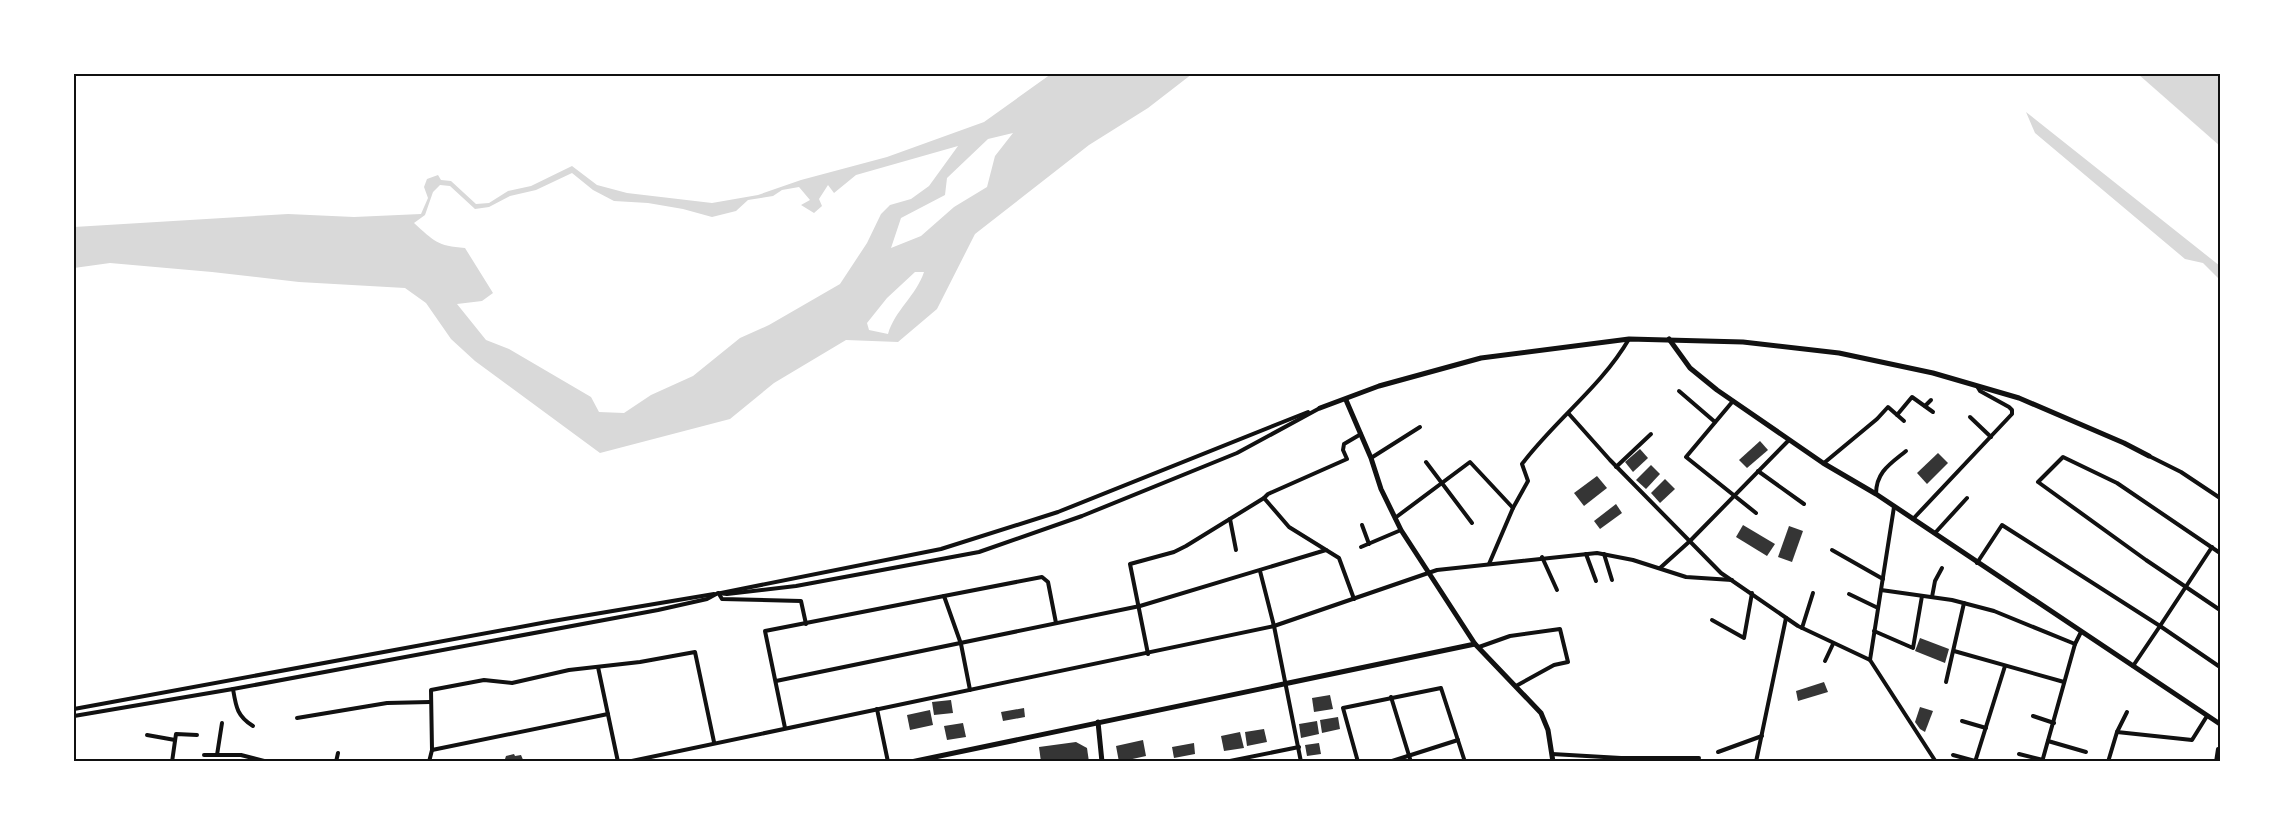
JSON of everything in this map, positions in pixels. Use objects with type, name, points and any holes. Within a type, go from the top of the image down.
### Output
[{"type":"street","points":[[1489,564],[1513,508],[1528,481],[1522,470],[1522,464],[1619,357],[1629,339]]},
{"type":"street","points":[[74,709],[718,593],[941,549],[1038,520],[1379,386],[1481,358],[1629,339],[1743,342],[1839,353],[1933,373],[2019,398],[2124,443],[2181,472],[2220,498]]},
{"type":"street","points":[[1669,339],[1689,368],[1733,401],[2220,724]]},
{"type":"street","points":[[1912,519],[2012,414],[2012,410],[1980,391],[1977,386]]},
{"type":"street","points":[[1679,391],[1715,422]]},
{"type":"street","points":[[1897,415],[1912,397],[1933,412]]},
{"type":"street","points":[[1346,400],[1362,434],[1381,489],[1401,530],[1477,645],[1541,713],[1548,729],[1553,762]]},
{"type":"street","points":[[1925,406],[1931,400]]},
{"type":"street","points":[[1733,401],[1686,456],[1756,513]]},
{"type":"street","points":[[1824,463],[1888,407],[1904,422]]},
{"type":"street","points":[[74,716],[233,689],[658,610],[707,599],[718,593],[727,594],[796,586],[980,552],[1082,516],[1237,453],[1320,408]]},
{"type":"street","points":[[1569,414],[1616,466],[1721,573],[1802,628],[1870,660],[1936,762]]},
{"type":"street","points":[[1970,417],[1991,437]]},
{"type":"street","points":[[1371,458],[1420,427]]},
{"type":"street","points":[[1148,654],[1130,564],[1174,552],[1268,494],[1347,459],[1343,450],[1344,444],[1362,434]]},
{"type":"street","points":[[1616,466],[1651,434]]},
{"type":"street","points":[[1659,568],[1690,542],[1789,440]]},
{"type":"street","points":[[1876,495],[1876,482],[1882,470],[1906,451]]},
{"type":"street","points":[[2220,553],[2117,483],[2063,457],[2038,482],[2220,610]]},
{"type":"street","points":[[1426,462],[1472,523]]},
{"type":"street","points":[[1395,519],[1470,462],[1513,508]]},
{"type":"street","points":[[1758,471],[1804,504]]},
{"type":"street","points":[[1264,498],[1288,527],[1339,558],[1354,600]]},
{"type":"street","points":[[1934,534],[1967,498]]},
{"type":"street","points":[[1870,660],[1894,507]]},
{"type":"street","points":[[1230,519],[1236,550]]},
{"type":"street","points":[[1362,525],[1369,544]]},
{"type":"street","points":[[1977,563],[2002,525],[2220,667]]},
{"type":"street","points":[[1361,547],[1401,530]]},
{"type":"street","points":[[2133,666],[2212,547]]},
{"type":"street","points":[[776,681],[1140,606],[1326,550]]},
{"type":"street","points":[[1832,550],[1883,579]]},
{"type":"street","points":[[1586,554],[1596,581]]},
{"type":"street","points":[[627,762],[1274,626],[1354,600],[1427,572],[1542,557],[1604,554],[1686,577],[1732,580]]},
{"type":"street","points":[[1604,554],[1612,580]]},
{"type":"street","points":[[1542,557],[1557,590]]},
{"type":"street","points":[[1932,597],[1935,581],[1942,568]]},
{"type":"street","points":[[1260,571],[1274,626],[1301,762]]},
{"type":"street","points":[[785,728],[765,631],[1042,577],[1048,582],[1056,622]]},
{"type":"street","points":[[1881,590],[1964,603],[2009,616],[2075,644]]},
{"type":"street","points":[[718,593],[722,598],[801,602],[806,624]]},
{"type":"street","points":[[1712,621],[1744,638],[1752,593]]},
{"type":"street","points":[[1802,628],[1813,594]]},
{"type":"street","points":[[1849,594],[1878,608]]},
{"type":"street","points":[[944,596],[961,644],[970,690]]},
{"type":"street","points":[[1874,631],[1913,648],[1922,596]]},
{"type":"street","points":[[1946,682],[1964,603]]},
{"type":"street","points":[[1756,762],[1786,618]]},
{"type":"street","points":[[911,762],[1477,645],[1510,636],[1560,629],[1568,662],[1554,665],[1516,686]]},
{"type":"street","points":[[2019,754],[2042,761],[2075,644],[2081,632]]},
{"type":"street","points":[[1825,661],[1833,644]]},
{"type":"street","points":[[1954,651],[2064,682]]},
{"type":"street","points":[[429,762],[432,750],[430,690],[484,680],[512,683],[568,670],[598,668],[695,652],[714,742]]},
{"type":"street","points":[[1953,755],[1975,761],[2005,666]]},
{"type":"street","points":[[598,668],[618,762]]},
{"type":"street","points":[[1358,762],[1342,708],[1441,688],[1465,762]]},
{"type":"street","points":[[233,689],[237,713],[253,726]]},
{"type":"street","points":[[1390,697],[1411,762]]},
{"type":"street","points":[[297,718],[387,704],[430,702]]},
{"type":"street","points":[[876,709],[888,762]]},
{"type":"street","points":[[2108,762],[2117,732],[2127,711]]},
{"type":"street","points":[[432,750],[608,714]]},
{"type":"street","points":[[2032,716],[2054,723]]},
{"type":"street","points":[[2117,732],[2192,740],[2207,716]]},
{"type":"street","points":[[1962,721],[1986,728]]},
{"type":"street","points":[[1098,722],[1102,762]]},
{"type":"street","points":[[217,755],[222,723]]},
{"type":"street","points":[[172,762],[176,734],[197,735]]},
{"type":"street","points":[[147,735],[175,740]]},
{"type":"street","points":[[1718,752],[1762,736]]},
{"type":"street","points":[[1389,762],[1458,740]]},
{"type":"street","points":[[2048,741],[2086,752]]},
{"type":"street","points":[[1225,762],[1299,747]]},
{"type":"street","points":[[2216,762],[2218,749]]},
{"type":"street","points":[[336,762],[338,753]]},
{"type":"street","points":[[666,754],[668,762]]},
{"type":"street","points":[[1552,754],[1621,758],[1699,758]]},
{"type":"street","points":[[204,755],[241,755],[268,762]]},
{"type":"street","points":[[240,762],[241,755]]},
{"type":"shaded area","points":[[1051,74],[1192,74],[1148,108],[1089,145],[975,234],[937,309],[898,342],[846,340],[774,383],[730,419],[600,453],[475,361],[451,339],[426,303],[405,288],[299,282],[110,263],[74,268],[74,227],[288,214],[354,217],[421,214],[428,198],[424,187],[427,179],[438,175],[441,180],[451,181],[476,204],[489,203],[508,191],[531,186],[572,166],[597,185],[627,193],[712,203],[758,195],[801,180],[887,157],[984,122]],"holes":[[[1013,133],[995,156],[987,187],[954,207],[921,236],[891,248],[901,218],[945,195],[947,178],[988,139]],[[958,146],[929,186],[911,199],[890,205],[881,214],[867,243],[840,284],[769,325],[740,338],[693,376],[651,395],[624,413],[599,412],[591,397],[509,349],[486,340],[457,304],[482,301],[493,293],[465,248],[436,242],[414,223],[425,215],[433,192],[440,185],[450,186],[475,209],[489,207],[510,196],[536,190],[572,173],[593,190],[614,201],[648,203],[712,217],[736,211],[748,200],[773,196],[782,190],[799,187],[810,200],[801,205],[814,213],[822,206],[819,199],[828,185],[834,193],[856,175]],[[915,272],[924,272],[895,318],[888,334],[869,330],[867,323],[887,298]]]},
{"type":"shaded area","points":[[2138,74],[2220,74],[2220,146]]},
{"type":"shaded area","points":[[2026,112],[2220,266],[2220,280],[2203,263],[2185,259],[2035,133]]},
{"type":"building","points":[[1760,441],[1768,450],[1747,468],[1739,460]]},
{"type":"building","points":[[1640,449],[1648,458],[1633,472],[1625,462]]},
{"type":"building","points":[[1938,453],[1948,463],[1927,484],[1917,473]]},
{"type":"building","points":[[1651,465],[1660,474],[1646,489],[1636,480]]},
{"type":"building","points":[[1597,476],[1607,488],[1584,506],[1574,493]]},
{"type":"building","points":[[1665,479],[1675,489],[1660,503],[1651,493]]},
{"type":"building","points":[[1616,504],[1622,513],[1600,529],[1594,521]]},
{"type":"building","points":[[1743,525],[1775,544],[1767,556],[1736,537]]},
{"type":"building","points":[[1789,526],[1803,531],[1792,562],[1778,557]]},
{"type":"building","points":[[1920,638],[1949,649],[1945,663],[1915,651]]},
{"type":"building","points":[[1824,682],[1828,692],[1798,701],[1796,691]]},
{"type":"building","points":[[1330,695],[1333,709],[1314,712],[1312,698]]},
{"type":"building","points":[[951,700],[953,713],[934,715],[932,702]]},
{"type":"building","points":[[1920,707],[1933,711],[1925,732],[1915,722]]},
{"type":"building","points":[[1024,708],[1025,717],[1003,721],[1001,712]]},
{"type":"building","points":[[930,710],[933,725],[910,730],[907,715]]},
{"type":"building","points":[[1338,717],[1340,729],[1322,733],[1320,720]]},
{"type":"building","points":[[1317,721],[1319,734],[1301,738],[1299,724]]},
{"type":"building","points":[[963,723],[966,737],[947,740],[944,726]]},
{"type":"building","points":[[1264,729],[1267,742],[1247,746],[1245,732]]},
{"type":"building","points":[[1240,732],[1244,748],[1224,751],[1221,736]]},
{"type":"building","points":[[1143,740],[1146,756],[1119,762],[1116,746]]},
{"type":"building","points":[[1076,742],[1087,748],[1089,762],[1041,762],[1039,747]]},
{"type":"building","points":[[1194,743],[1195,754],[1174,758],[1172,747]]},
{"type":"building","points":[[1319,743],[1321,754],[1307,756],[1305,745]]},
{"type":"building","points":[[514,754],[515,756],[521,755],[524,762],[504,762],[506,756]]}]
